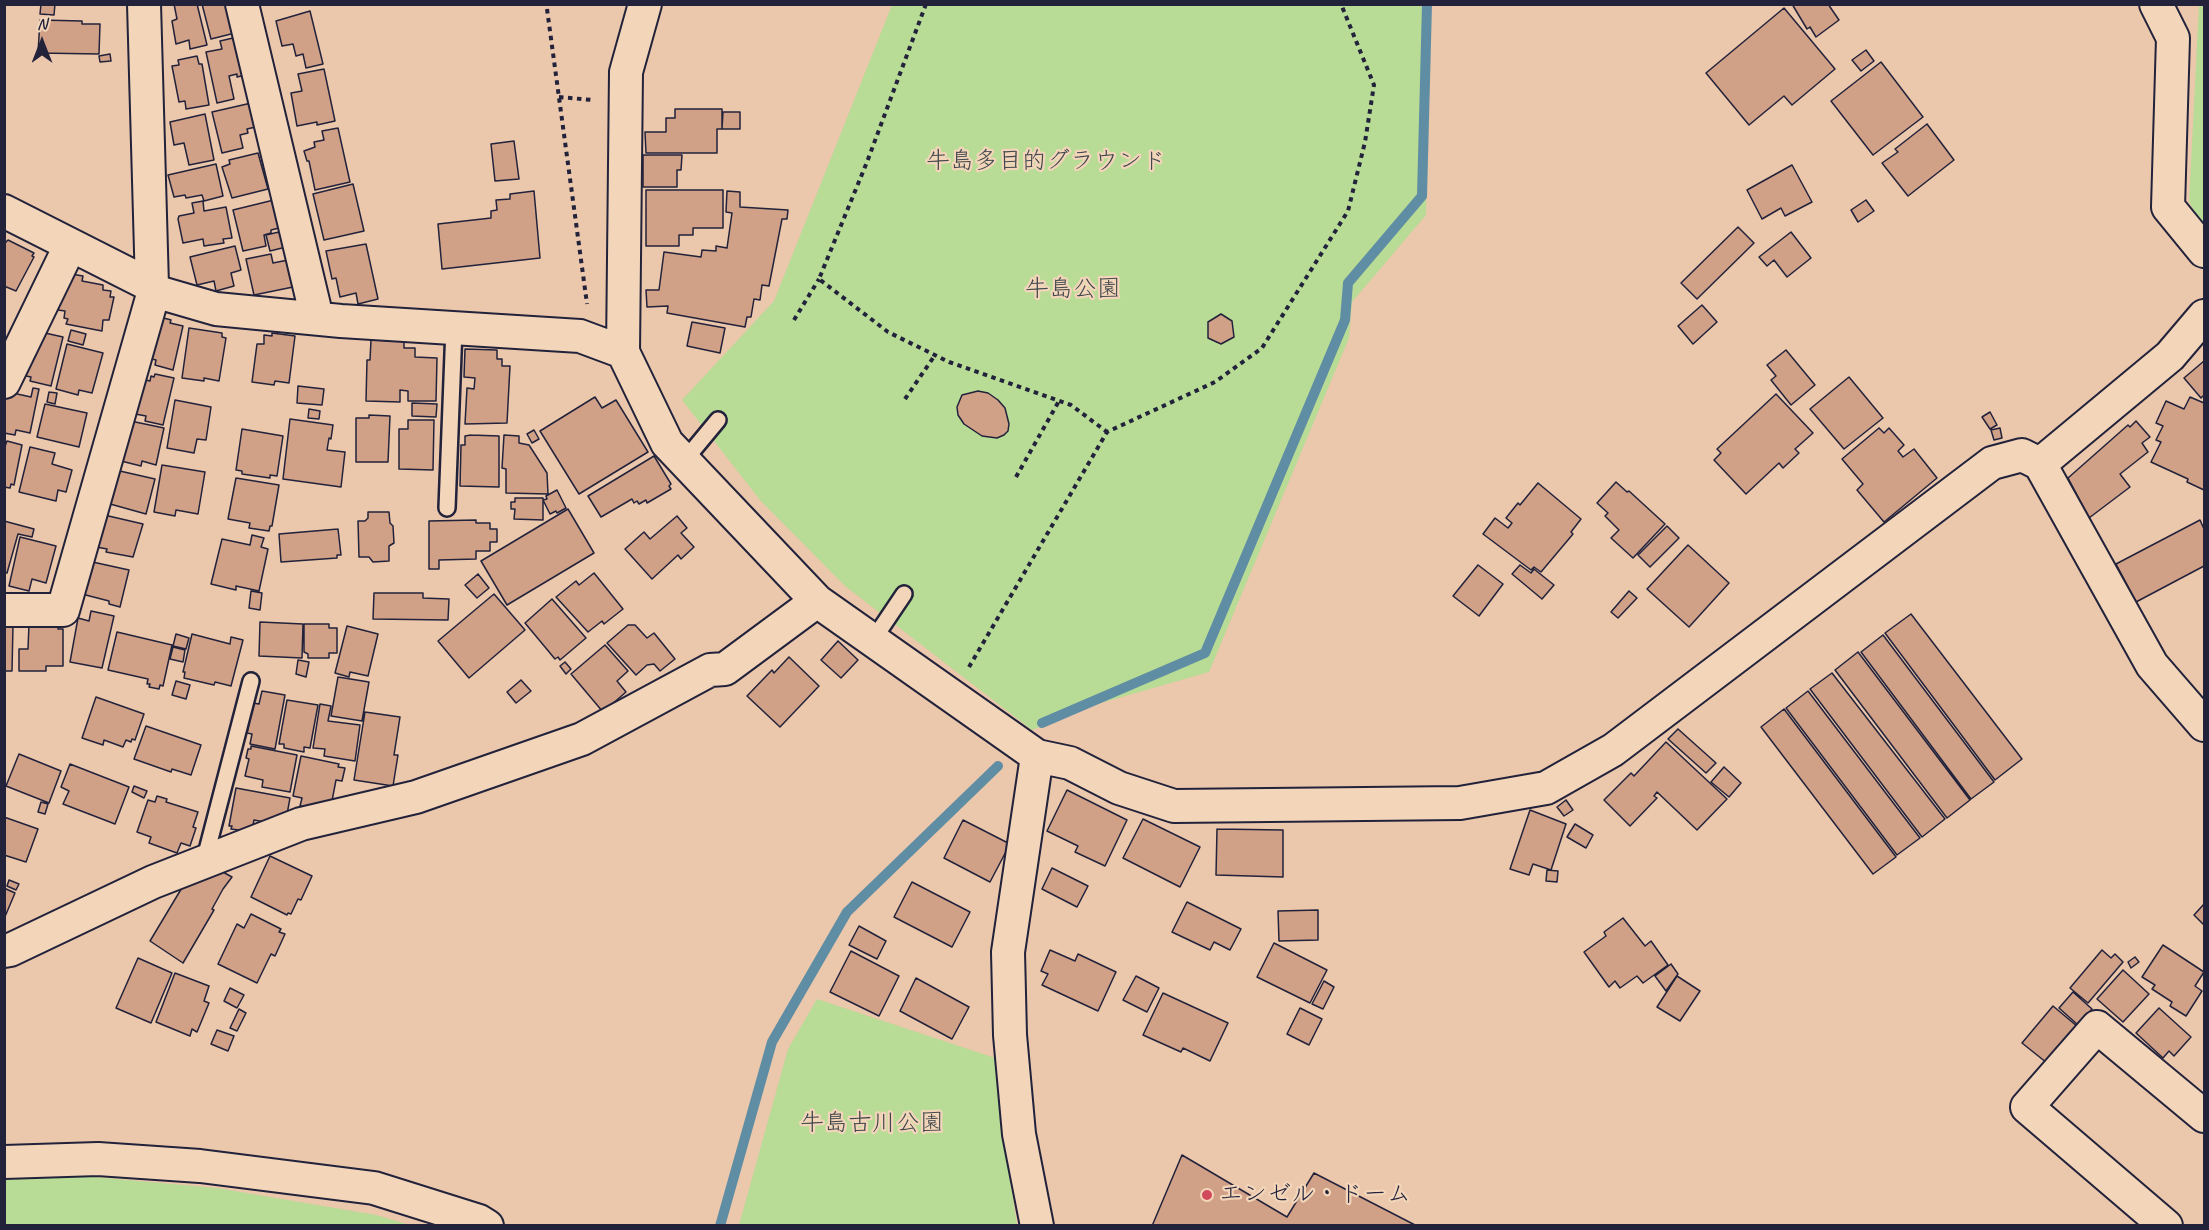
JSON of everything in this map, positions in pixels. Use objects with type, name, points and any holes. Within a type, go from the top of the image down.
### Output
[{"type":"street","points":[[4,610],[63,610],[153,289],[144,4]]},
{"type":"street","points":[[242,4],[317,318]]},
{"type":"street","points":[[645,4],[626,72],[623,352],[666,443],[817,601],[1037,756],[1070,763],[1119,788],[1174,806],[1460,803],[1545,788],[1613,750],[1992,463],[2022,455],[2040,464],[2152,665],[2205,725]]},
{"type":"street","points":[[2156,4],[2173,38],[2168,207],[2205,251]]},
{"type":"street","points":[[4,212],[153,289],[216,309],[580,336],[623,352]]},
{"type":"street","points":[[4,382],[70,246]]},
{"type":"street","points":[[2040,464],[2170,356],[2205,316]]},
{"type":"street","points":[[4,951],[153,882],[301,825],[416,797],[582,739],[710,670],[725,669],[817,601]]},
{"type":"street","points":[[1037,756],[1008,952],[1010,1035],[1019,1134],[1037,1226]]},
{"type":"street","points":[[2166,1226],[2027,1107],[2097,1027],[2205,1116]]},
{"type":"street","points":[[4,1162],[98,1159],[200,1166],[374,1188],[478,1221],[487,1226]]},
{"type":"lane","points":[[447,508],[454,328]]},
{"type":"lane","points":[[684,461],[718,420]]},
{"type":"lane","points":[[873,640],[904,594]]},
{"type":"lane","points":[[204,862],[251,681]]},
{"type":"path","points":[[795,320],[819,279],[867,162],[926,4]]},
{"type":"path","points":[[952,696],[1107,432],[1215,382],[1262,348],[1348,211],[1365,142],[1374,85],[1341,4]]},
{"type":"path","points":[[547,9],[592,341]]},
{"type":"path","points":[[819,279],[888,332],[949,362],[1071,405],[1107,432]]},
{"type":"path","points":[[905,399],[935,355]]},
{"type":"path","points":[[1016,477],[1059,401]]},
{"type":"green space","name":"牛島公園","points":[[892,5],[1431,5],[1426,215],[1352,302],[1349,338],[1209,672],[1094,705],[1032,730],[845,586],[760,500],[682,400],[774,301]]},
{"type":"green space","points":[[2199,5],[2204,5],[2204,227],[2189,202]]},
{"type":"green space","name":"牛島古川公園","points":[[817,999],[995,1058],[1004,1141],[1017,1225],[739,1225],[788,1049]]},
{"type":"green space","points":[[72,1175],[217,1188],[376,1215],[410,1225],[5,1226],[5,1179]]},
{"type":"building","points":[[41,4],[55,4],[54,15],[40,14]]},
{"type":"building","points":[[174,4],[197,4],[207,45],[190,49],[189,40],[176,44],[172,21],[177,19]]},
{"type":"building","points":[[202,4],[236,4],[235,33],[211,39]]},
{"type":"building","points":[[1792,4],[1828,4],[1839,20],[1816,37],[1810,27],[1807,29]]},
{"type":"building","points":[[1784,8],[1835,69],[1792,105],[1784,96],[1749,125],[1706,73]]},
{"type":"building","points":[[310,11],[323,64],[306,68],[303,54],[296,56],[293,44],[282,46],[276,21]]},
{"type":"building","points":[[40,20],[100,24],[99,54],[38,53]]},
{"type":"building","points":[[233,38],[235,46],[247,43],[254,73],[237,77],[237,74],[229,76],[234,99],[217,103],[206,52],[222,49],[220,41]]},
{"type":"building","points":[[1866,50],[1874,61],[1861,71],[1852,60]]},
{"type":"building","points":[[110,54],[111,61],[100,62],[99,56]]},
{"type":"building","points":[[197,56],[199,64],[202,64],[209,105],[186,109],[185,101],[179,102],[172,66],[179,65],[178,60]]},
{"type":"building","points":[[1881,62],[1923,117],[1873,155],[1831,101]]},
{"type":"building","points":[[324,69],[335,121],[297,126],[291,93],[302,91],[298,74]]},
{"type":"building","points":[[260,101],[264,125],[247,129],[248,133],[240,135],[243,148],[222,153],[212,112]]},
{"type":"building","points":[[675,109],[722,109],[722,129],[717,129],[717,153],[646,153],[645,132],[666,132],[666,118],[675,118]]},
{"type":"building","points":[[723,112],[740,112],[740,129],[722,129]]},
{"type":"building","points":[[205,114],[214,160],[189,165],[184,143],[174,145],[170,122]]},
{"type":"building","points":[[1927,124],[1954,160],[1908,196],[1882,163],[1898,152],[1895,149]]},
{"type":"building","points":[[338,128],[350,182],[315,190],[309,161],[304,151],[315,147],[314,142],[324,140],[322,131]]},
{"type":"building","points":[[514,141],[519,179],[495,181],[491,144]]},
{"type":"building","points":[[258,153],[268,189],[232,198],[222,167],[230,164],[229,160]]},
{"type":"building","points":[[643,155],[682,155],[681,170],[677,170],[677,187],[643,187]]},
{"type":"building","points":[[216,164],[223,196],[204,201],[202,195],[186,198],[185,195],[174,197],[168,175]]},
{"type":"building","points":[[1792,165],[1812,202],[1785,216],[1781,208],[1762,219],[1747,190]]},
{"type":"building","points":[[353,184],[364,231],[324,240],[313,194]]},
{"type":"building","points":[[646,190],[723,190],[723,228],[693,228],[693,235],[679,235],[679,246],[646,246]]},
{"type":"building","points":[[534,191],[540,258],[442,269],[438,224],[491,218],[491,211],[497,210],[496,200],[510,199],[510,194]]},
{"type":"building","points":[[727,191],[740,192],[740,207],[788,210],[787,219],[782,219],[769,286],[762,285],[760,300],[754,299],[751,317],[747,317],[745,327],[667,313],[668,306],[647,307],[646,290],[659,290],[664,252],[701,257],[702,250],[716,251],[716,246],[727,248],[732,213],[726,212]]},
{"type":"building","points":[[278,199],[287,226],[271,230],[271,233],[264,235],[266,246],[243,251],[233,210]]},
{"type":"building","points":[[1866,200],[1874,211],[1858,222],[1851,210]]},
{"type":"building","points":[[203,201],[204,211],[226,207],[232,238],[223,239],[224,243],[204,246],[203,239],[183,243],[179,216],[194,213],[192,203]]},
{"type":"building","points":[[1738,227],[1754,243],[1697,299],[1681,283]]},
{"type":"building","points":[[279,232],[280,236],[291,234],[294,245],[270,251],[266,235]]},
{"type":"building","points":[[1791,232],[1811,258],[1787,277],[1774,260],[1767,266],[1759,257]]},
{"type":"building","points":[[8,240],[34,253],[16,291],[4,286],[4,244]]},
{"type":"building","points":[[366,244],[378,299],[358,304],[356,293],[340,297],[336,278],[332,279],[326,251]]},
{"type":"building","points":[[235,246],[241,270],[231,273],[234,286],[216,291],[214,281],[197,285],[190,257]]},
{"type":"building","points":[[271,254],[273,263],[293,259],[298,286],[254,295],[246,259]]},
{"type":"building","points":[[71,274],[83,276],[82,281],[103,285],[103,290],[111,291],[110,297],[114,297],[109,320],[103,320],[102,331],[66,324],[68,319],[64,318],[65,311],[58,310],[64,281]]},
{"type":"building","points":[[1702,305],[1717,322],[1693,344],[1678,326]]},
{"type":"building","points":[[149,314],[183,326],[173,370],[155,365],[156,360],[139,356]]},
{"type":"building","points":[[1221,314],[1232,321],[1234,337],[1221,344],[1208,338],[1208,322]]},
{"type":"building","points":[[692,322],[725,328],[720,353],[687,346]]},
{"type":"building","points":[[189,328],[222,333],[222,337],[226,338],[219,381],[182,378]]},
{"type":"building","points":[[71,330],[86,334],[83,345],[68,341]]},
{"type":"building","points":[[36,331],[63,337],[51,386],[30,381],[31,377],[21,375]]},
{"type":"building","points":[[272,333],[295,336],[289,383],[275,381],[274,385],[252,382],[257,344],[264,344],[264,335],[272,336]]},
{"type":"building","points":[[371,340],[404,341],[404,348],[415,348],[415,357],[437,358],[436,401],[408,401],[408,391],[400,390],[400,402],[366,401],[367,360],[370,360]]},
{"type":"building","points":[[67,344],[103,353],[92,393],[79,390],[78,395],[56,389]]},
{"type":"building","points":[[465,349],[497,350],[497,359],[502,359],[502,366],[510,366],[507,423],[465,424],[467,388],[474,389],[475,378],[464,377]]},
{"type":"building","points":[[1786,350],[1815,385],[1791,405],[1771,380],[1776,376],[1767,365]]},
{"type":"building","points":[[2204,361],[2204,395],[2201,398],[2184,378]]},
{"type":"building","points":[[155,374],[174,378],[163,425],[145,421],[146,416],[130,413],[133,377],[150,381],[151,376],[154,377]]},
{"type":"building","points":[[1849,377],[1883,418],[1844,449],[1810,409]]},
{"type":"building","points":[[298,386],[324,389],[322,405],[297,403]]},
{"type":"building","points":[[33,388],[39,389],[30,433],[16,430],[15,435],[4,433],[4,400],[8,392],[31,397]]},
{"type":"building","points":[[978,391],[988,393],[1005,408],[1009,424],[1008,431],[1004,435],[997,438],[982,436],[964,424],[958,415],[957,407],[962,395]]},
{"type":"building","points":[[49,392],[57,393],[55,404],[47,402]]},
{"type":"building","points":[[1776,394],[1813,433],[1795,449],[1799,453],[1783,468],[1779,463],[1746,494],[1714,460],[1721,453],[1717,449]]},
{"type":"building","points":[[595,397],[602,408],[616,400],[648,452],[579,494],[540,431]]},
{"type":"building","points":[[2190,397],[2204,403],[2204,490],[2187,482],[2188,479],[2151,462],[2161,442],[2156,440],[2163,426],[2156,423],[2166,401],[2184,409]]},
{"type":"building","points":[[175,400],[211,407],[206,440],[197,439],[194,453],[167,448]]},
{"type":"building","points":[[412,403],[437,404],[436,417],[412,416]]},
{"type":"building","points":[[45,404],[87,413],[79,447],[37,437]]},
{"type":"building","points":[[309,409],[320,411],[319,419],[308,418]]},
{"type":"building","points":[[1990,412],[1997,425],[1990,429],[1982,417]]},
{"type":"building","points":[[369,415],[390,416],[388,462],[356,462],[356,418],[369,418]]},
{"type":"building","points":[[121,419],[164,428],[156,465],[142,461],[141,466],[113,459]]},
{"type":"building","points":[[290,419],[333,425],[327,450],[345,452],[341,487],[283,479]]},
{"type":"building","points":[[408,420],[434,420],[433,470],[399,469],[399,429],[408,429]]},
{"type":"building","points":[[2136,421],[2150,437],[2142,443],[2148,452],[2120,474],[2130,487],[2089,518],[2068,478],[2128,425],[2130,427]]},
{"type":"building","points":[[1879,428],[1884,433],[1889,428],[1904,445],[1898,451],[1903,457],[1914,449],[1937,478],[1884,522],[1857,490],[1863,484],[1842,459]]},
{"type":"building","points":[[2000,428],[2002,438],[1994,440],[1991,430]]},
{"type":"building","points":[[242,429],[283,436],[277,476],[270,475],[270,478],[242,474],[242,471],[236,470]]},
{"type":"building","points":[[534,430],[539,439],[532,443],[527,434]]},
{"type":"building","points":[[504,435],[519,436],[519,443],[529,445],[547,473],[548,494],[506,493],[506,469],[502,468]]},
{"type":"building","points":[[465,436],[499,436],[499,487],[460,486],[461,445],[465,445]]},
{"type":"building","points":[[7,441],[22,445],[14,485],[11,484],[10,488],[4,487],[4,449]]},
{"type":"building","points":[[30,447],[55,453],[52,464],[72,470],[66,492],[58,490],[56,501],[19,492]]},
{"type":"building","points":[[654,456],[671,484],[669,486],[671,489],[647,503],[646,500],[639,504],[637,501],[634,503],[632,499],[601,517],[588,496]]},
{"type":"building","points":[[162,465],[205,472],[198,514],[176,510],[175,516],[154,512]]},
{"type":"building","points":[[111,469],[155,479],[146,514],[103,502]]},
{"type":"building","points":[[236,478],[279,485],[272,526],[269,531],[249,528],[250,523],[228,519]]},
{"type":"building","points":[[1616,482],[1665,524],[1633,558],[1611,538],[1619,530],[1605,516],[1608,513],[1597,503]]},
{"type":"building","points":[[1538,483],[1581,519],[1571,532],[1573,534],[1541,572],[1534,567],[1531,570],[1483,534],[1495,518],[1508,528],[1512,523],[1506,518]]},
{"type":"building","points":[[557,490],[566,508],[550,514],[543,500]]},
{"type":"building","points":[[515,498],[543,498],[543,520],[514,519],[515,509],[511,509],[511,502],[515,502]]},
{"type":"building","points":[[568,509],[594,553],[507,605],[481,561]]},
{"type":"building","points":[[368,512],[389,512],[394,543],[389,546],[389,561],[373,562],[369,557],[359,557],[358,521],[365,521],[368,518]]},
{"type":"building","points":[[100,514],[143,524],[133,557],[106,552],[107,549],[91,546]]},
{"type":"building","points":[[677,516],[687,528],[681,533],[694,547],[681,559],[678,555],[652,579],[625,549],[644,532],[650,539]]},
{"type":"building","points":[[476,520],[476,523],[490,523],[490,529],[497,529],[497,542],[490,542],[490,551],[476,551],[476,559],[439,560],[439,569],[429,569],[429,521]]},
{"type":"building","points":[[2200,520],[2204,529],[2204,566],[2136,602],[2116,564]]},
{"type":"building","points":[[4,521],[34,529],[32,537],[18,534],[7,573],[4,572]]},
{"type":"building","points":[[1667,526],[1679,538],[1650,567],[1638,555]]},
{"type":"building","points":[[338,529],[341,555],[337,555],[337,558],[281,562],[279,534]]},
{"type":"building","points":[[252,535],[264,538],[261,547],[268,549],[259,591],[236,586],[236,590],[211,584],[222,539],[250,545]]},
{"type":"building","points":[[20,537],[56,546],[46,583],[32,579],[29,591],[9,586]]},
{"type":"building","points":[[1688,545],[1729,583],[1689,627],[1647,589]]},
{"type":"building","points":[[88,561],[129,570],[120,607],[109,604],[109,601],[78,593]]},
{"type":"building","points":[[1478,565],[1503,584],[1479,616],[1453,596]]},
{"type":"building","points":[[1520,565],[1531,573],[1534,569],[1554,585],[1542,599],[1512,574]]},
{"type":"building","points":[[594,573],[623,609],[604,624],[602,621],[588,632],[556,597],[576,581],[579,585]]},
{"type":"building","points":[[478,574],[489,588],[477,598],[465,585]]},
{"type":"building","points":[[251,591],[262,593],[260,610],[249,608]]},
{"type":"building","points":[[1629,591],[1637,598],[1618,618],[1611,612]]},
{"type":"building","points":[[374,593],[423,593],[423,598],[449,599],[448,620],[373,619]]},
{"type":"building","points":[[494,594],[525,630],[469,678],[438,641]]},
{"type":"building","points":[[552,599],[586,638],[560,660],[558,657],[555,659],[525,623]]},
{"type":"building","points":[[91,611],[114,616],[102,668],[70,662],[78,618],[89,621]]},
{"type":"building","points":[[1911,614],[2022,759],[1995,780],[1885,633]]},
{"type":"building","points":[[260,622],[303,624],[302,658],[259,656]]},
{"type":"building","points":[[29,624],[58,625],[58,629],[63,629],[63,666],[46,666],[46,671],[19,671],[19,649],[28,649]]},
{"type":"building","points":[[304,624],[329,624],[329,628],[337,628],[337,653],[329,653],[329,658],[308,658],[308,654],[304,652]]},
{"type":"building","points":[[4,625],[13,625],[12,671],[4,671]]},
{"type":"building","points":[[628,625],[635,625],[647,638],[654,633],[675,659],[660,671],[654,664],[647,665],[636,675],[607,643]]},
{"type":"building","points":[[347,626],[378,634],[368,676],[350,672],[349,677],[335,673]]},
{"type":"building","points":[[117,632],[172,645],[163,686],[160,685],[159,689],[149,687],[148,679],[108,670]]},
{"type":"building","points":[[176,634],[189,638],[186,649],[173,646]]},
{"type":"building","points":[[192,634],[230,644],[231,637],[243,640],[231,686],[215,682],[214,685],[184,678],[185,672],[183,672]]},
{"type":"building","points":[[1883,635],[1994,782],[1971,799],[1861,652]]},
{"type":"building","points":[[838,641],[858,660],[841,678],[821,660]]},
{"type":"building","points":[[605,645],[628,671],[617,681],[626,692],[603,712],[571,674]]},
{"type":"building","points":[[173,647],[185,650],[183,662],[170,659]]},
{"type":"building","points":[[1858,652],[1970,800],[1947,818],[1835,670]]},
{"type":"building","points":[[789,657],[819,686],[780,727],[747,696],[772,670],[774,673]]},
{"type":"building","points":[[298,660],[309,662],[306,677],[296,674]]},
{"type":"building","points":[[565,662],[571,669],[566,674],[560,666]]},
{"type":"building","points":[[1832,673],[1945,819],[1922,837],[1810,689]]},
{"type":"building","points":[[338,677],[369,682],[362,721],[331,716]]},
{"type":"building","points":[[521,680],[531,691],[516,703],[507,692]]},
{"type":"building","points":[[176,681],[190,685],[186,699],[172,695]]},
{"type":"building","points":[[262,691],[285,695],[275,749],[250,744],[252,734],[247,733],[253,703],[259,704]]},
{"type":"building","points":[[1808,691],[1920,838],[1897,855],[1786,708]]},
{"type":"building","points":[[96,697],[144,714],[135,740],[132,739],[131,742],[126,740],[123,747],[104,740],[103,745],[82,738]]},
{"type":"building","points":[[287,700],[318,705],[310,748],[304,747],[304,752],[284,748],[284,744],[279,744]]},
{"type":"building","points":[[320,704],[331,706],[328,721],[360,725],[355,761],[324,756],[325,749],[313,748]]},
{"type":"building","points":[[1784,709],[1896,857],[1873,874],[1761,727]]},
{"type":"building","points":[[365,712],[400,717],[394,755],[398,755],[393,786],[354,780]]},
{"type":"building","points":[[146,726],[201,745],[191,775],[172,769],[171,772],[134,759]]},
{"type":"building","points":[[1678,729],[1716,763],[1706,773],[1668,739]]},
{"type":"building","points":[[1666,742],[1727,799],[1697,830],[1657,792],[1654,796],[1657,798],[1630,826],[1604,800],[1631,773],[1634,776]]},
{"type":"building","points":[[251,746],[297,755],[290,792],[262,787],[263,780],[245,776],[249,759],[246,758]]},
{"type":"building","points":[[19,754],[61,771],[49,803],[6,786]]},
{"type":"building","points":[[301,756],[339,764],[338,767],[345,768],[342,781],[336,780],[331,806],[320,810],[300,806],[302,798],[293,796]]},
{"type":"building","points":[[70,764],[129,787],[115,824],[63,804],[69,791],[61,787]]},
{"type":"building","points":[[1724,767],[1741,783],[1729,797],[1711,782]]},
{"type":"building","points":[[134,786],[147,791],[144,798],[132,792]]},
{"type":"building","points":[[236,788],[290,798],[286,820],[270,823],[254,820],[252,830],[231,829],[232,826],[229,826]]},
{"type":"building","points":[[1067,790],[1127,820],[1105,866],[1075,852],[1078,846],[1047,831]]},
{"type":"building","points":[[157,796],[167,799],[166,802],[198,812],[190,846],[181,843],[177,853],[149,843],[151,837],[137,832],[148,800],[155,802]]},
{"type":"building","points":[[1566,800],[1573,810],[1564,816],[1557,807]]},
{"type":"building","points":[[41,802],[48,804],[45,814],[38,812]]},
{"type":"building","points":[[1530,810],[1566,824],[1551,870],[1533,864],[1529,875],[1510,869]]},
{"type":"building","points":[[4,817],[38,829],[26,862],[4,855]]},
{"type":"building","points":[[1143,819],[1200,847],[1180,887],[1123,858]]},
{"type":"building","points":[[963,820],[1010,844],[990,882],[944,858]]},
{"type":"building","points":[[1575,824],[1593,835],[1586,848],[1567,837]]},
{"type":"building","points":[[1217,829],[1283,830],[1283,877],[1216,875]]},
{"type":"building","points":[[270,856],[312,876],[301,900],[298,899],[291,914],[287,915],[251,897]]},
{"type":"building","points":[[1052,868],[1088,886],[1077,907],[1042,889]]},
{"type":"building","points":[[1547,870],[1558,871],[1557,882],[1546,881]]},
{"type":"building","points":[[221,871],[232,877],[223,889],[212,909],[214,910],[183,963],[150,941],[183,886]]},
{"type":"building","points":[[9,880],[19,884],[16,890],[7,886]]},
{"type":"building","points":[[912,882],[970,912],[952,947],[894,917]]},
{"type":"building","points":[[4,888],[15,893],[4,919]]},
{"type":"building","points":[[1187,902],[1241,929],[1230,950],[1214,942],[1210,950],[1172,932]]},
{"type":"building","points":[[2204,904],[2204,925],[2194,915]]},
{"type":"building","points":[[1318,910],[1318,940],[1279,941],[1278,911]]},
{"type":"building","points":[[251,914],[281,929],[279,932],[285,934],[275,956],[271,954],[257,983],[218,964],[237,924],[244,928]]},
{"type":"building","points":[[1623,918],[1645,946],[1651,941],[1668,965],[1643,983],[1637,976],[1620,988],[1615,981],[1609,987],[1584,952],[1606,936],[1604,932]]},
{"type":"building","points":[[859,926],[886,941],[877,959],[849,945]]},
{"type":"building","points":[[1274,943],[1327,970],[1310,1003],[1257,977]]},
{"type":"building","points":[[2163,945],[2204,972],[2195,986],[2202,991],[2186,1016],[2170,1006],[2172,1002],[2152,989],[2155,985],[2142,977]]},
{"type":"building","points":[[1050,950],[1075,961],[1078,954],[1116,972],[1098,1011],[1042,985],[1048,974],[1041,971]]},
{"type":"building","points":[[2102,950],[2111,958],[2115,954],[2123,962],[2088,1003],[2070,988]]},
{"type":"building","points":[[851,951],[899,976],[879,1016],[830,992]]},
{"type":"building","points":[[2135,957],[2139,962],[2131,968],[2128,962]]},
{"type":"building","points":[[138,958],[172,973],[151,1023],[116,1008]]},
{"type":"building","points":[[1671,964],[1678,974],[1666,991],[1655,976]]},
{"type":"building","points":[[2123,970],[2149,994],[2123,1022],[2097,999]]},
{"type":"building","points":[[175,973],[209,986],[204,1001],[209,1003],[197,1032],[192,1029],[190,1036],[156,1022]]},
{"type":"building","points":[[1136,976],[1159,988],[1147,1012],[1123,1000]]},
{"type":"building","points":[[1677,976],[1700,991],[1680,1021],[1657,1007]]},
{"type":"building","points":[[916,978],[969,1007],[952,1039],[900,1011]]},
{"type":"building","points":[[1324,981],[1334,987],[1323,1009],[1312,1004]]},
{"type":"building","points":[[230,988],[244,995],[237,1008],[224,1001]]},
{"type":"building","points":[[2073,992],[2092,1009],[2078,1025],[2059,1008]]},
{"type":"building","points":[[1163,993],[1228,1023],[1210,1061],[1183,1048],[1181,1052],[1143,1035]]},
{"type":"building","points":[[2053,1006],[2078,1027],[2047,1063],[2022,1043]]},
{"type":"building","points":[[1300,1008],[1322,1019],[1309,1045],[1287,1034]]},
{"type":"building","points":[[2159,1008],[2191,1037],[2174,1056],[2169,1051],[2163,1058],[2136,1033]]},
{"type":"building","points":[[239,1009],[246,1013],[237,1031],[230,1028]]},
{"type":"building","points":[[217,1030],[234,1036],[228,1051],[211,1044]]},
{"type":"building","name":"エンゼル・ドーム","points":[[1182,1155],[1287,1217],[1314,1173],[1417,1226],[1152,1226]]},
{"type":"waterway","points":[[1042,723],[1205,653],[1345,320],[1348,283],[1422,196],[1427,4]]},
{"type":"waterway","points":[[720,1226],[772,1042],[847,912],[998,766]]},
{"type":"place","name":"エンゼル・ドーム","points":[[1207,1195]]},
{"type":"park label","name":"牛島多目的グラウンド","points":[[1046,162]]}]
